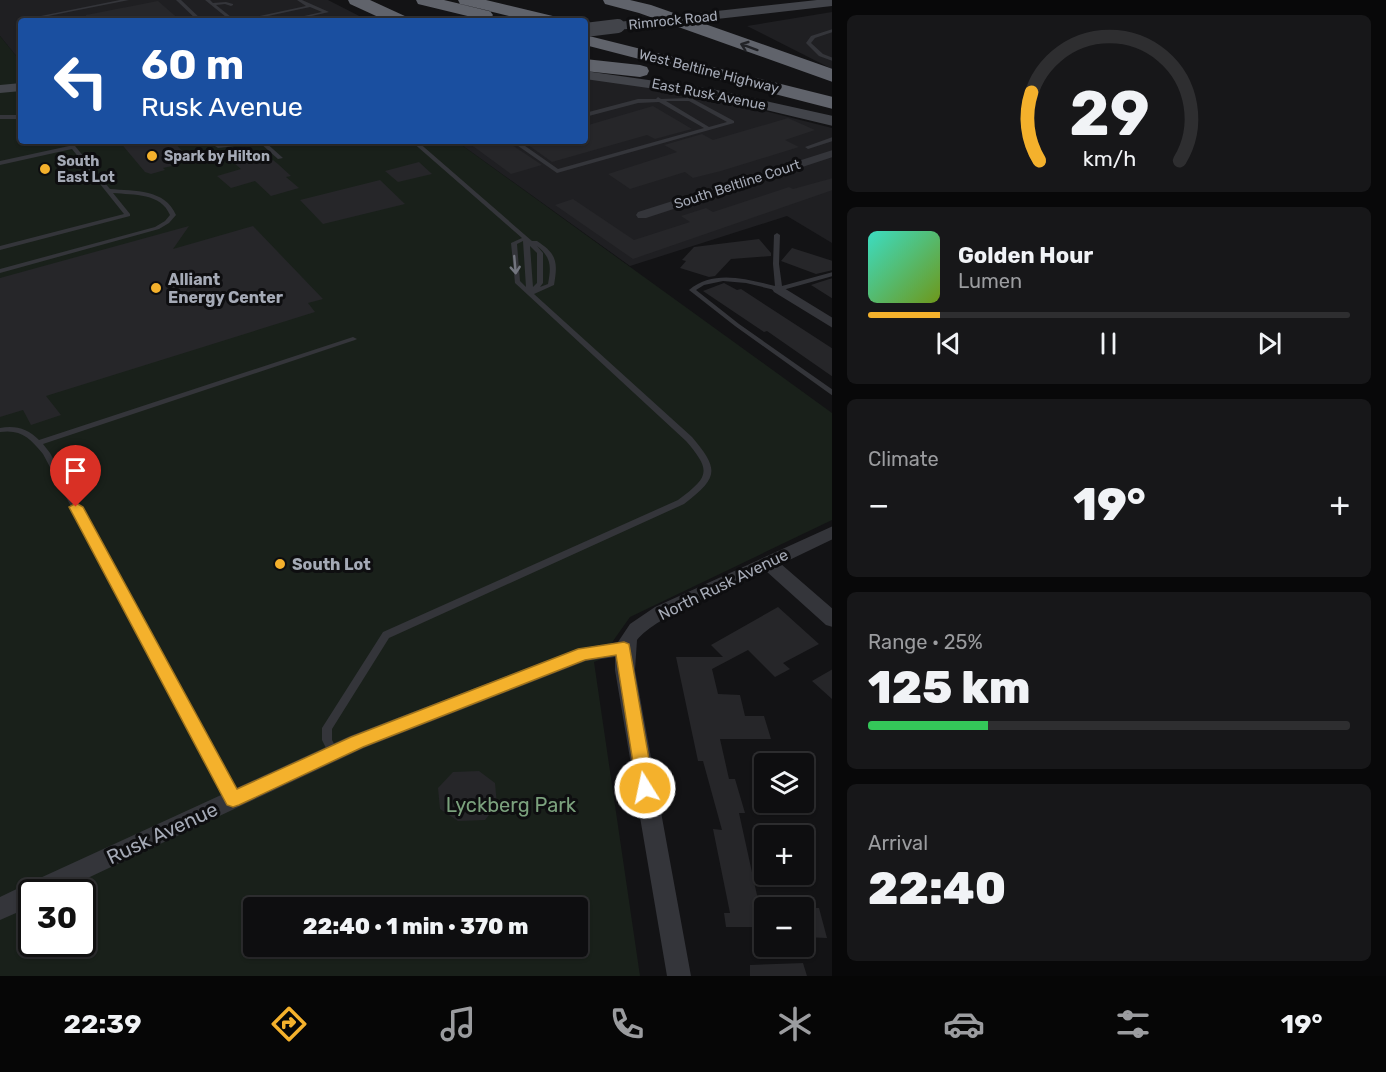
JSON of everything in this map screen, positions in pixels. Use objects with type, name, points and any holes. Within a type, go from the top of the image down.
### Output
[{"type":"highway","points":[[356,0],[389,17]]},
{"type":"highway","points":[[424,0],[496,18]]},
{"type":"highway","points":[[466,0],[539,18]]},
{"type":"highway","points":[[611,0],[667,17],[832,76]]},
{"type":"highway","points":[[706,17],[701,21],[705,26],[727,39]]},
{"type":"highway","name":"West Beltline Highway","points":[[588,26],[832,90]]},
{"type":"highway","name":"West Beltline Highway","points":[[588,41],[832,103]]},
{"type":"highway","points":[[588,65],[707,81],[832,108]]},
{"type":"main road","name":"Rimrock Road","points":[[588,26],[791,0]]},
{"type":"main road","name":"Rimrock Road","points":[[588,26],[618,26],[667,17],[706,17],[832,2]]},
{"type":"main road","name":"East Rusk Avenue","points":[[588,76],[832,121]]},
{"type":"main road","points":[[0,89],[18,87]]},
{"type":"street","name":"South Beltline Court","points":[[642,215],[832,153]]},
{"type":"street","points":[[779,289],[832,324]]},
{"type":"street","name":"North Rusk Avenue","points":[[624,648],[627,638],[637,627],[662,612],[832,532]]},
{"type":"street","points":[[768,563],[832,620]]},
{"type":"street","points":[[624,648],[625,670],[679,976]]},
{"type":"street","name":"Rusk Avenue","points":[[63,879],[334,753],[584,654],[624,648]]},
{"type":"street","name":"Rusk Avenue","points":[[0,909],[18,900]]},
{"type":"lane","points":[[33,18],[127,0]]},
{"type":"lane","points":[[178,0],[198,18]]},
{"type":"lane","points":[[207,0],[231,18]]},
{"type":"lane","points":[[299,0],[327,12],[305,18]]},
{"type":"lane","points":[[212,4],[232,6],[237,13],[235,18]]},
{"type":"lane","points":[[247,18],[310,6]]},
{"type":"lane","points":[[266,15],[270,18]]},
{"type":"lane","points":[[832,30],[813,37],[808,43],[821,55],[832,60]]},
{"type":"lane","points":[[518,144],[557,171],[732,122],[695,95],[638,101],[588,115]]},
{"type":"lane","points":[[658,99],[709,129]]},
{"type":"lane","points":[[0,117],[18,117]]},
{"type":"lane","points":[[808,147],[832,138]]},
{"type":"lane","points":[[0,163],[66,144]]},
{"type":"lane","points":[[0,248],[128,215],[71,144]]},
{"type":"lane","points":[[218,146],[235,144]]},
{"type":"lane","points":[[264,144],[280,158]]},
{"type":"lane","points":[[417,144],[526,238],[540,253],[540,283],[530,294]]},
{"type":"lane","points":[[0,271],[157,228],[173,215],[167,205],[158,199],[109,191]]},
{"type":"lane","points":[[777,235],[776,264],[779,289]]},
{"type":"lane","points":[[526,238],[548,250],[555,264],[551,285],[530,294]]},
{"type":"lane","points":[[526,238],[530,294]]},
{"type":"lane","points":[[334,753],[327,740],[327,728],[386,635],[681,502],[700,488],[707,479],[708,466],[689,439],[517,282],[514,267],[514,243],[526,238]]},
{"type":"lane","points":[[832,274],[779,289],[741,280],[721,279],[692,290],[728,319],[832,394]]},
{"type":"lane","points":[[38,442],[353,339]]},
{"type":"lane","points":[[0,430],[15,429],[24,432],[38,442],[62,482],[233,799]]},
{"type":"shaded area","points":[[0,0],[328,0],[363,18],[18,18],[18,58],[0,36]]},
{"type":"shaded area","points":[[832,12],[832,69],[747,26]]},
{"type":"shaded area","points":[[588,78],[660,87],[705,96],[832,128],[832,243],[787,216],[630,266],[460,144],[588,144]]},
{"type":"green space","name":"Alliant Energy Center","points":[[0,36],[18,58],[18,144],[460,144],[832,413],[832,520],[630,617],[613,641],[611,655],[594,662],[640,976],[0,976]]},
{"type":"building","points":[[158,1],[178,18],[86,18],[86,15]]},
{"type":"building","points":[[653,106],[692,129],[655,139],[647,135],[552,162],[527,144],[588,144],[588,125]]},
{"type":"building","points":[[788,118],[815,130],[785,140],[799,147],[693,178],[685,172],[630,189],[608,174],[677,152],[664,145],[702,134],[713,140]]},
{"type":"building","name":"Spark by Hilton","points":[[122,144],[176,144],[184,153],[165,158],[172,166],[163,168],[165,170],[151,174],[145,172]]},
{"type":"building","points":[[470,144],[510,144],[542,165],[511,174]]},
{"type":"building","points":[[254,150],[268,162],[273,160],[278,164],[291,176],[286,177],[299,188],[271,196],[255,181],[231,188],[217,176],[241,169],[227,157]]},
{"type":"building","points":[[419,162],[432,174],[398,182],[385,171]]},
{"type":"building","points":[[832,178],[832,190],[633,259],[555,205],[573,199],[634,240],[690,222],[681,216],[706,208],[713,212],[789,187],[793,189]]},
{"type":"building","points":[[380,180],[405,204],[323,224],[300,200]]},
{"type":"building","name":"Alliant Energy Center","points":[[189,226],[173,249],[253,226],[323,299],[308,303],[315,312],[46,396],[61,415],[31,425],[23,410],[0,417],[0,278]]},
{"type":"building","points":[[759,239],[771,256],[731,259],[715,276],[709,277],[680,268],[686,261],[682,260],[694,247]]},
{"type":"building","points":[[792,248],[832,261],[832,270],[816,274],[781,261]]},
{"type":"building","points":[[832,278],[832,298],[811,285]]},
{"type":"building","points":[[724,283],[737,290],[741,289],[832,348],[832,376],[767,331],[764,332],[703,291]]},
{"type":"building","points":[[778,607],[819,644],[783,663],[790,669],[775,677],[748,650],[712,669],[718,694],[740,695],[745,716],[764,716],[771,739],[720,739],[729,779],[735,779],[745,813],[739,813],[757,897],[754,897],[754,927],[726,927],[724,913],[730,913],[713,829],[722,830],[703,761],[698,761],[676,657],[723,657],[711,645]]},
{"type":"building","points":[[832,670],[832,699],[812,681]]},
{"type":"building","points":[[479,771],[495,783],[497,805],[485,820],[458,821],[440,809],[438,788],[453,772]]},
{"type":"building","points":[[814,908],[819,908],[827,938],[814,937]]},
{"type":"building","points":[[803,963],[807,976],[750,976],[750,965]]},
{"type":"place","name":"Spark by Hilton","points":[[152,156]]},
{"type":"place","name":"South East Lot","points":[[45,169]]},
{"type":"place","name":"Alliant Energy Center","points":[[156,288]]},
{"type":"place","name":"South Lot","points":[[280,564]]},
{"type":"route","points":[[76,507],[233,799],[357,742],[428,714],[584,654],[624,648],[625,670],[645,788]]},
{"type":"park label","name":"Lyckberg Park","points":[[511,805]]}]
